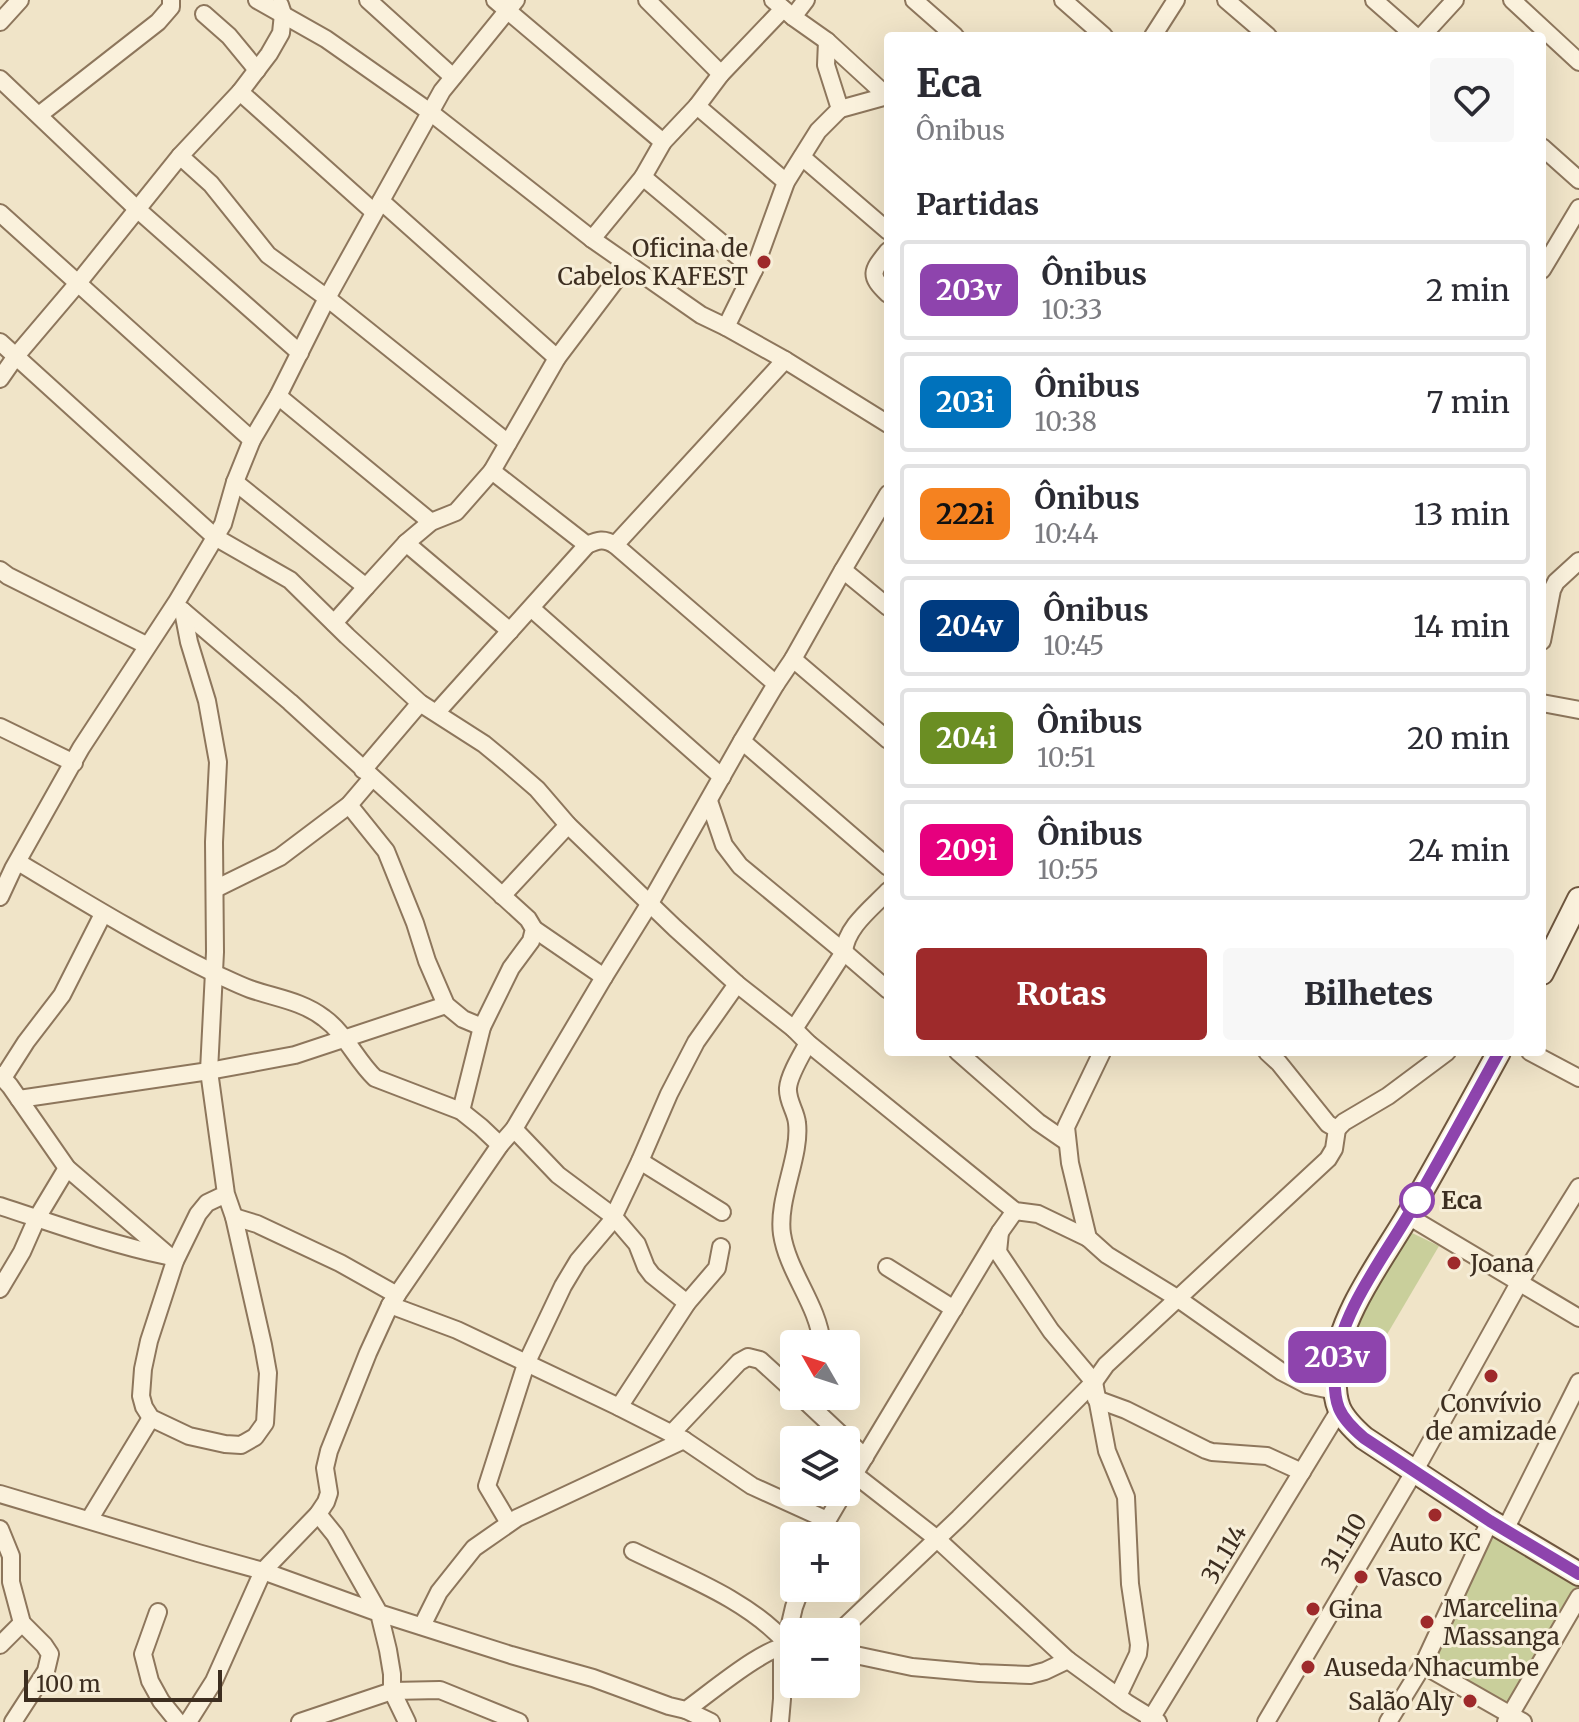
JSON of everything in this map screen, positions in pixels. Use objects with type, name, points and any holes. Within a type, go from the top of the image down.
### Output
[{"type":"street","points":[[0,22],[20,0]]},
{"type":"street","points":[[39,115],[158,22],[171,7],[171,0]]},
{"type":"street","points":[[257,0],[280,7],[430,112],[592,239],[701,315],[785,360],[884,422]]},
{"type":"street","points":[[368,0],[453,77]]},
{"type":"street","points":[[647,0],[721,74]]},
{"type":"street","points":[[592,239],[643,177],[663,142],[697,106],[721,74],[783,9],[806,0]]},
{"type":"street","points":[[914,0],[950,32]]},
{"type":"street","points":[[1063,0],[1099,32]]},
{"type":"street","points":[[1156,32],[1176,0]]},
{"type":"street","points":[[1226,0],[1263,32]]},
{"type":"street","points":[[1374,0],[1410,32]]},
{"type":"street","points":[[1426,32],[1455,0]]},
{"type":"street","points":[[1512,0],[1579,62]]},
{"type":"street","points":[[0,897],[10,864],[146,645],[179,607],[223,524],[252,440],[430,112],[506,4],[663,142]]},
{"type":"street","points":[[0,379],[180,156],[257,70],[281,33],[280,7]]},
{"type":"street","points":[[783,9],[827,41],[884,92]]},
{"type":"street","points":[[204,14],[229,36],[257,70]]},
{"type":"street","points":[[827,41],[826,65],[840,109]]},
{"type":"street","points":[[0,79],[137,209],[300,353]]},
{"type":"street","points":[[240,92],[557,358]]},
{"type":"street","points":[[726,327],[754,270],[786,182],[818,131],[840,109],[884,97]]},
{"type":"street","points":[[697,106],[786,182]]},
{"type":"street","points":[[1546,151],[1579,180]]},
{"type":"street","points":[[180,156],[211,184],[268,255],[327,298],[508,443]]},
{"type":"street","points":[[802,157],[884,228]]},
{"type":"street","points":[[643,177],[754,270]]},
{"type":"street","points":[[1546,263],[1579,208]]},
{"type":"street","points":[[0,213],[252,440]]},
{"type":"street","points":[[884,256],[875,268],[874,275],[884,290]]},
{"type":"street","points":[[334,623],[406,543],[431,522],[456,512],[492,471],[557,358],[628,264]]},
{"type":"street","points":[[0,342],[215,537],[290,580],[420,703],[507,763],[537,789],[568,825],[737,984],[1015,1211],[1038,1214],[1088,1238],[1107,1255],[1177,1298],[1282,1372],[1337,1401]]},
{"type":"street","points":[[615,545],[785,360]]},
{"type":"street","points":[[278,396],[431,522]]},
{"type":"street","points":[[492,471],[587,545]]},
{"type":"street","points":[[235,482],[366,587]]},
{"type":"street","points":[[188,1722],[214,1681],[263,1571],[326,1502],[329,1493],[325,1468],[329,1451],[393,1300],[514,1129],[650,903],[884,501]]},
{"type":"street","points":[[437,712],[587,545],[598,540],[608,540],[615,545],[776,684]]},
{"type":"street","points":[[406,543],[510,631]]},
{"type":"street","points":[[1546,621],[1552,590],[1549,578],[1579,561]]},
{"type":"street","points":[[0,570],[146,645]]},
{"type":"street","points":[[843,570],[884,604]]},
{"type":"street","points":[[179,607],[290,702],[528,919],[534,929],[604,977]]},
{"type":"street","points":[[179,607],[207,701],[218,762],[214,842],[215,973],[209,1071],[226,1194],[234,1217],[268,1373],[265,1423],[255,1437],[241,1445],[189,1436],[151,1418],[141,1396],[149,1341],[173,1259],[198,1214],[207,1203],[226,1194]]},
{"type":"street","points":[[531,608],[722,777]]},
{"type":"street","points":[[793,659],[884,737]]},
{"type":"street","points":[[215,889],[280,857],[349,805],[420,703]]},
{"type":"street","points":[[1546,704],[1579,710]]},
{"type":"street","points":[[0,727],[74,763]]},
{"type":"street","points":[[742,741],[884,864]]},
{"type":"street","points":[[709,801],[724,845],[740,866],[884,987]]},
{"type":"street","points":[[349,805],[386,851],[446,1005],[463,1019],[482,1027]]},
{"type":"street","points":[[502,896],[568,825]]},
{"type":"street","points":[[10,864],[215,973],[248,988],[301,1004],[336,1027],[375,1078],[461,1111],[500,1145]]},
{"type":"street","points":[[794,1029],[844,952],[851,931],[884,895]]},
{"type":"street","points":[[1546,965],[1579,899]]},
{"type":"street","points":[[0,1101],[26,1042],[62,995],[103,914]]},
{"type":"street","points":[[461,1111],[482,1027],[511,968],[531,941],[534,929]]},
{"type":"street","points":[[509,1523],[487,1486],[526,1364],[563,1286],[578,1261],[611,1222],[696,1042],[737,984]]},
{"type":"street","points":[[8,1084],[209,1071],[295,1055],[446,1005]]},
{"type":"street","points":[[808,1043],[787,1085],[797,1123],[782,1233],[819,1330]]},
{"type":"street","points":[[963,1056],[1038,1122],[1067,1142]]},
{"type":"street","points":[[1088,1238],[1066,1127],[1100,1056]]},
{"type":"street","points":[[1271,1056],[1328,1124],[1337,1129]]},
{"type":"street","points":[[853,1618],[1095,1390],[1106,1365],[1328,1159],[1334,1149],[1337,1129],[1344,1122],[1388,1096],[1442,1056]]},
{"type":"street","points":[[1493,1056],[1408,1216],[1351,1310],[1339,1342],[1335,1367],[1337,1401],[1349,1425],[1364,1438],[1498,1526],[1579,1574]]},
{"type":"street","points":[[1538,1056],[1579,1078]]},
{"type":"street","points":[[8,1084],[67,1168],[173,1259]]},
{"type":"street","points":[[514,1129],[558,1175],[613,1216],[637,1244],[652,1275],[687,1303]]},
{"type":"street","points":[[640,1161],[722,1212]]},
{"type":"street","points":[[0,1289],[67,1168]]},
{"type":"street","name":"31.110","points":[[1266,1722],[1414,1472],[1519,1283],[1579,1187]]},
{"type":"street","points":[[0,1206],[100,1240],[173,1259]]},
{"type":"street","points":[[860,1465],[1015,1211]]},
{"type":"street","points":[[1408,1216],[1579,1318]]},
{"type":"street","points":[[234,1217],[257,1224],[340,1263],[393,1300],[678,1437],[752,1486],[827,1520],[835,1506]]},
{"type":"street","points":[[1000,1232],[998,1252],[1095,1390],[1126,1410],[1206,1450],[1267,1456],[1302,1472]]},
{"type":"street","points":[[619,1407],[687,1303],[717,1268],[721,1247]]},
{"type":"street","points":[[887,1267],[954,1309]]},
{"type":"street","points":[[422,1626],[439,1592],[474,1548],[517,1518],[678,1437],[739,1362],[748,1357],[760,1360],[780,1378]]},
{"type":"street","points":[[1388,1722],[1423,1665],[1579,1382]]},
{"type":"street","points":[[1095,1390],[1107,1451],[1126,1497],[1130,1584],[1139,1645],[1138,1654],[1118,1696]]},
{"type":"street","name":"31.114","points":[[1153,1721],[1302,1472],[1337,1401]]},
{"type":"street","points":[[823,1410],[865,1457]]},
{"type":"street","points":[[89,1520],[151,1418]]},
{"type":"street","points":[[860,1492],[936,1538],[1068,1660],[1153,1721]]},
{"type":"street","points":[[0,1494],[263,1571],[379,1613],[593,1678],[686,1710],[711,1722]]},
{"type":"street","points":[[318,1514],[335,1535],[379,1613],[388,1650],[392,1691],[407,1722]]},
{"type":"street","points":[[0,1529],[11,1556],[6,1577],[22,1623],[50,1654],[46,1671],[13,1722]]},
{"type":"street","points":[[633,1551],[725,1597],[780,1635]]},
{"type":"street","points":[[1423,1665],[1513,1720],[1579,1597]]},
{"type":"street","points":[[158,1612],[143,1654],[150,1681],[178,1722]]},
{"type":"street","points":[[0,1645],[22,1623]]},
{"type":"street","points":[[686,1710],[767,1652],[780,1647]]},
{"type":"street","points":[[860,1656],[912,1667],[1030,1675],[1068,1660]]},
{"type":"street","points":[[300,1722],[392,1691],[440,1690],[519,1722]]},
{"type":"street","points":[[780,1722],[782,1698]]},
{"type":"green space","points":[[1410,1232],[1439,1246],[1369,1365],[1354,1352],[1354,1336],[1380,1281]]},
{"type":"green space","points":[[1489,1534],[1579,1589],[1510,1710],[1428,1664]]},
{"type":"bus line","name":"203v","points":[[1497,1056],[1408,1216],[1351,1310],[1339,1342],[1335,1391],[1339,1411],[1364,1438],[1490,1521],[1579,1574]]},
{"type":"place","name":"Oficina de Cabelos KAFEST","points":[[764,262]]},
{"type":"place","name":"Eca","points":[[1417,1200]]},
{"type":"place","name":"Joana","points":[[1454,1263]]},
{"type":"place","name":"Convívio de amizade","points":[[1491,1376]]},
{"type":"place","name":"Auto KC","points":[[1435,1515]]},
{"type":"place","name":"Vasco","points":[[1361,1577]]},
{"type":"place","name":"Gina","points":[[1313,1609]]},
{"type":"place","name":"Marcelina Massanga","points":[[1427,1622]]},
{"type":"place","name":"Auseda Nhacumbe","points":[[1308,1667]]},
{"type":"place","name":"Salão Aly","points":[[1470,1701]]}]
